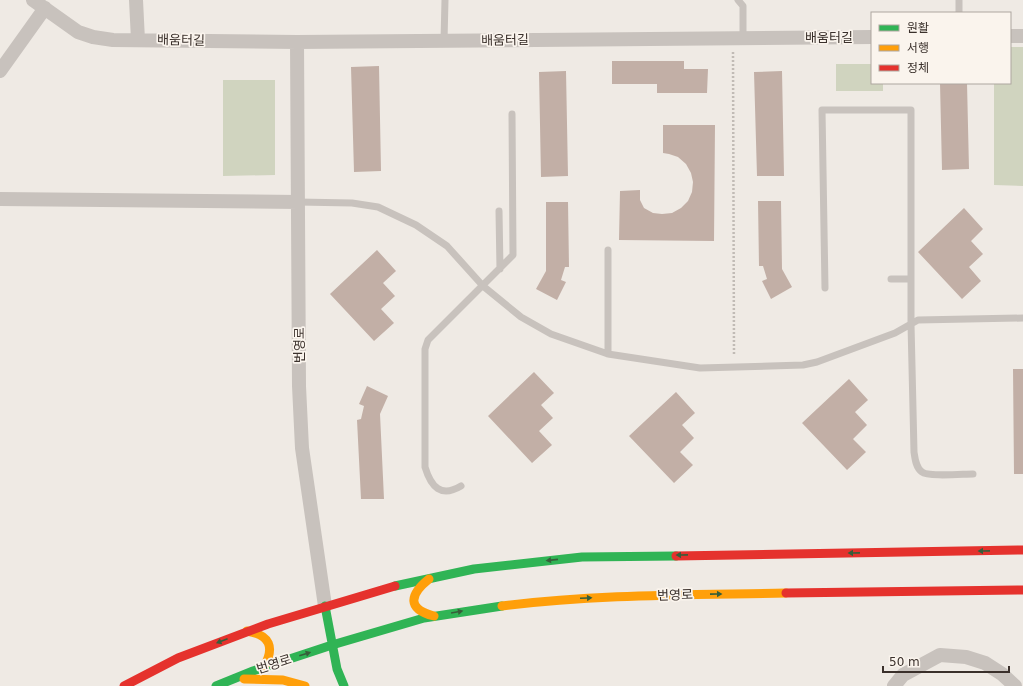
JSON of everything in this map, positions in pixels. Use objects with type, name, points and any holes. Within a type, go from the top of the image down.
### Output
[{"type":"main road","points":[[124,686],[178,658],[247,631],[393,586],[474,569],[582,557],[1023,550]]},
{"type":"main road","points":[[429,579],[417,589],[414,602],[416,609],[421,613],[434,616]]},
{"type":"main road","name":"번영로","points":[[216,686],[230,679],[332,645],[434,616],[531,602],[682,594],[1023,590]]},
{"type":"main road","name":"번영로","points":[[325,606],[332,645]]},
{"type":"main road","points":[[247,631],[260,633],[270,643],[271,651],[269,659],[264,667]]},
{"type":"main road","points":[[332,645],[337,668],[344,686]]},
{"type":"main road","points":[[230,679],[270,679],[296,682],[305,686]]},
{"type":"street","name":"배움터길","points":[[33,0],[78,32],[106,39],[297,42],[871,37]]},
{"type":"street","name":"배움터길","points":[[136,0],[138,40]]},
{"type":"street","points":[[0,71],[45,8]]},
{"type":"street","points":[[1011,36],[1023,36]]},
{"type":"street","name":"번영로","points":[[297,42],[299,386],[302,448],[325,606]]},
{"type":"street","points":[[0,199],[298,202]]},
{"type":"street","points":[[894,686],[903,675],[940,655],[966,657],[985,663],[1002,674],[1015,686]]},
{"type":"lane","points":[[444,41],[445,0]]},
{"type":"lane","points":[[738,0],[743,6],[738,38]]},
{"type":"lane","points":[[959,0],[959,12]]},
{"type":"lane","points":[[825,288],[822,110],[912,110],[912,324],[914,452],[917,465],[922,473],[930,475],[972,474]]},
{"type":"lane","points":[[461,486],[453,491],[446,492],[439,489],[432,484],[425,467],[425,349],[428,340],[514,255],[512,114]]},
{"type":"lane","points":[[298,202],[352,203],[378,207],[416,224],[447,246],[483,286],[521,317],[551,334],[608,354],[700,368],[803,364],[818,362],[895,333],[918,320],[1023,318]]},
{"type":"lane","points":[[499,211],[500,269]]},
{"type":"lane","points":[[608,250],[608,354]]},
{"type":"lane","points":[[891,279],[912,279]]},
{"type":"path","points":[[734,367],[738,38]]},
{"type":"green space","points":[[1011,47],[1023,47],[1023,186],[994,185],[994,84],[1011,84]]},
{"type":"green space","points":[[836,64],[871,64],[871,84],[883,84],[883,91],[836,91]]},
{"type":"green space","points":[[223,80],[275,80],[275,175],[223,176]]},
{"type":"building","points":[[612,61],[684,61],[684,69],[708,69],[707,93],[657,93],[657,84],[612,84]]},
{"type":"building","points":[[379,66],[381,171],[354,172],[351,67]]},
{"type":"building","points":[[566,71],[568,176],[541,177],[539,72]]},
{"type":"building","points":[[782,71],[784,176],[757,176],[754,72]]},
{"type":"building","points":[[940,84],[967,84],[969,169],[942,170]]},
{"type":"building","points":[[663,125],[715,125],[714,241],[619,240],[620,191],[640,190],[640,200],[644,208],[653,213],[662,214],[672,213],[681,208],[688,201],[692,192],[693,182],[691,173],[686,164],[678,157],[663,153]]},
{"type":"building","points":[[758,201],[781,201],[782,269],[792,287],[771,299],[762,281],[767,279],[763,266],[759,266]]},
{"type":"building","points":[[546,202],[568,202],[569,267],[565,267],[561,280],[566,282],[557,300],[536,289],[546,271]]},
{"type":"building","points":[[964,208],[983,229],[971,241],[983,254],[969,267],[981,281],[962,299],[918,252]]},
{"type":"building","points":[[377,250],[396,271],[383,283],[395,296],[381,309],[394,323],[374,341],[330,294]]},
{"type":"building","points":[[1013,369],[1023,369],[1023,474],[1014,474]]},
{"type":"building","points":[[534,372],[554,393],[541,405],[553,418],[539,431],[552,445],[532,463],[488,416]]},
{"type":"building","points":[[849,379],[868,400],[855,412],[867,425],[853,439],[866,452],[847,470],[802,423]]},
{"type":"building","points":[[367,386],[388,396],[380,414],[384,499],[361,499],[357,420],[361,419],[364,406],[359,404]]},
{"type":"building","points":[[676,392],[695,413],[682,425],[694,438],[680,452],[693,465],[674,483],[629,436]]},
{"type":"traffic: fast","points":[[395,586],[474,569],[582,557],[676,556]]},
{"type":"traffic: fast","points":[[325,606],[337,669],[344,686]]},
{"type":"traffic: fast","points":[[216,686],[253,671],[332,645],[424,618],[502,606]]},
{"type":"traffic: slow","points":[[429,579],[422,585],[415,596],[414,601],[419,610],[434,616]]},
{"type":"traffic: slow","points":[[502,606],[608,597],[786,593]]},
{"type":"traffic: slow","points":[[247,631],[261,636],[268,643],[270,648],[264,667]]},
{"type":"traffic: slow","points":[[244,679],[283,680],[305,686]]},
{"type":"traffic: jam","points":[[676,556],[1023,550]]},
{"type":"traffic: jam","points":[[124,686],[178,658],[268,624],[395,586]]},
{"type":"traffic: jam","points":[[786,593],[1023,590]]}]
